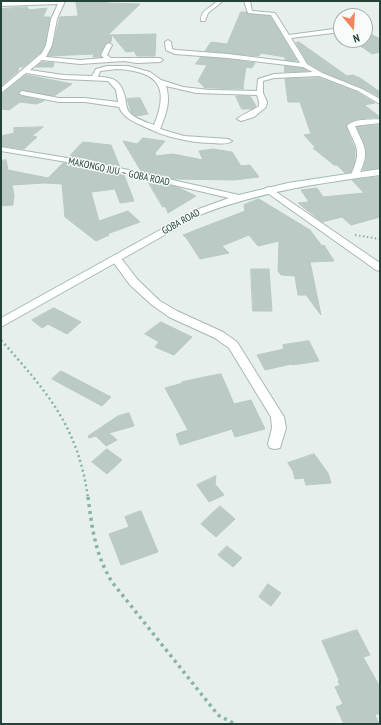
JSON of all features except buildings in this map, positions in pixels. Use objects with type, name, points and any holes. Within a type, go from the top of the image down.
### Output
[{"type":"street","points":[[203,20],[204,14],[207,10],[217,5],[220,1]]},
{"type":"street","points":[[247,1],[250,12],[274,14],[276,16],[305,65]]},
{"type":"street","points":[[1,4],[62,2],[54,19],[49,45],[45,54],[1,90]]},
{"type":"street","points":[[288,37],[333,31]]},
{"type":"street","points":[[168,42],[169,50],[175,52],[228,56],[305,65],[320,74],[360,90],[380,102]]},
{"type":"street","points":[[109,45],[104,56],[109,60]]},
{"type":"street","points":[[41,58],[80,62],[109,60],[160,60]]},
{"type":"street","points":[[80,62],[86,69],[82,77]]},
{"type":"street","points":[[95,77],[98,70],[118,67],[152,74],[161,82],[168,85],[185,88],[260,93]]},
{"type":"street","points":[[25,71],[63,76],[110,79],[119,89],[122,105],[126,114],[132,119],[168,134],[188,138],[228,141]]},
{"type":"street","points":[[241,119],[262,107],[264,102],[260,93],[260,80],[263,78],[320,74]]},
{"type":"street","points":[[156,130],[166,95],[161,82]]},
{"type":"street","points":[[22,93],[59,100],[84,100],[122,105]]},
{"type":"street","points":[[355,175],[363,152],[361,144],[355,136],[352,126],[356,123],[380,121]]},
{"type":"street","name":"MAKONGO JUU – GOBA ROAD","points":[[1,148],[97,165],[237,197]]},
{"type":"street","name":"GOBA ROAD","points":[[1,323],[199,212],[237,197],[269,190],[380,172]]},
{"type":"street","points":[[269,190],[380,268]]},
{"type":"street","points":[[116,259],[126,274],[141,291],[157,303],[173,314],[225,338],[233,345],[277,416],[279,428],[275,444]]},
{"type":"path","points":[[1,340],[57,408],[69,430],[81,458],[100,561],[112,584],[129,607],[157,638],[218,715],[235,724]]}]
